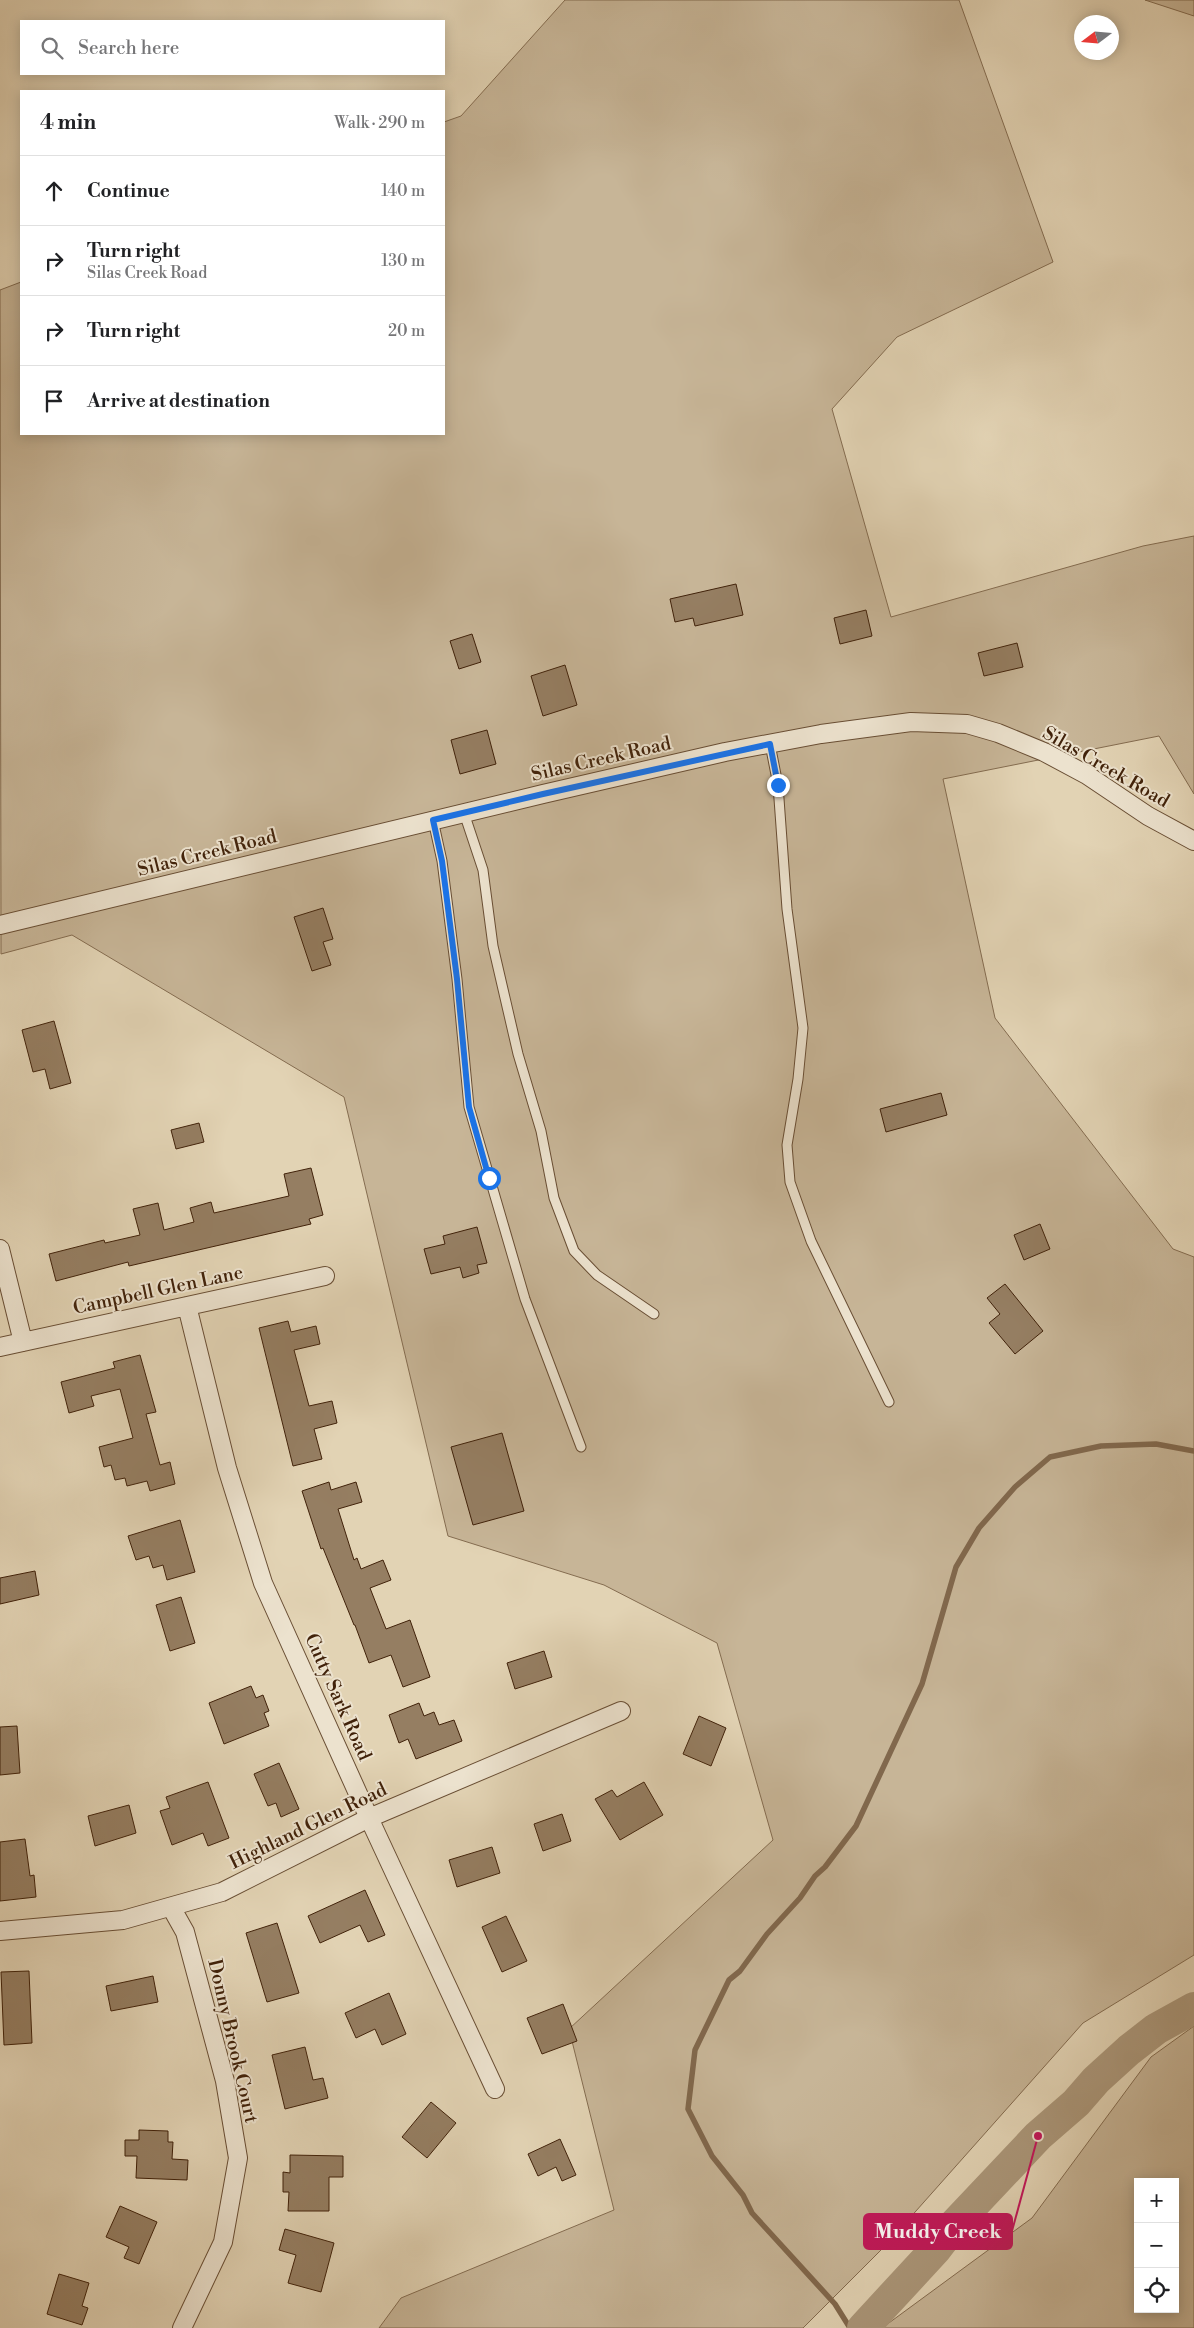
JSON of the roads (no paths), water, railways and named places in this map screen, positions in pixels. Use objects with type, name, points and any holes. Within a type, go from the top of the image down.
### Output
[{"type":"street","name":"Silas Creek Road","points":[[0,925],[433,820],[770,744],[821,734],[911,722],[967,724],[998,732],[1044,752],[1087,775],[1148,816],[1194,841]]},
{"type":"street","points":[[0,1248],[23,1342]]},
{"type":"street","name":"Campbell Glen Lane","points":[[0,1346],[325,1276]]},
{"type":"street","name":"Cutty Sark Road","points":[[187,1306],[226,1468],[263,1582],[369,1818],[495,2089]]},
{"type":"street","name":"Highland Glen Road","points":[[0,1931],[123,1920],[222,1892],[369,1818],[621,1711]]},
{"type":"street","name":"Donny Brook Court","points":[[171,1907],[185,1932],[220,2062],[238,2158],[223,2242],[182,2328]]},
{"type":"lane","points":[[770,744],[778,785],[787,909],[803,1028],[798,1079],[787,1145],[790,1182],[811,1241],[889,1402]]},
{"type":"lane","points":[[464,813],[483,870],[493,946],[518,1054],[541,1131],[554,1198],[574,1251],[597,1275],[654,1314]]},
{"type":"lane","points":[[433,820],[442,861],[457,979],[469,1107],[525,1299],[581,1448]]},
{"type":"waterway","points":[[850,2328],[835,2304],[752,2213],[743,2195],[712,2156],[688,2109],[695,2050],[729,1980],[740,1971],[767,1934],[800,1898],[815,1876],[825,1867],[856,1826],[922,1684],[956,1567],[979,1528],[1015,1487],[1050,1457],[1101,1446],[1156,1444],[1194,1451]]},
{"type":"waterway","points":[[863,2328],[935,2250],[955,2224],[1038,2136],[1076,2103],[1096,2080],[1129,2050],[1156,2029],[1194,2008]]},
{"type":"place","name":"Muddy Creek","points":[[1038,2136]]}]
